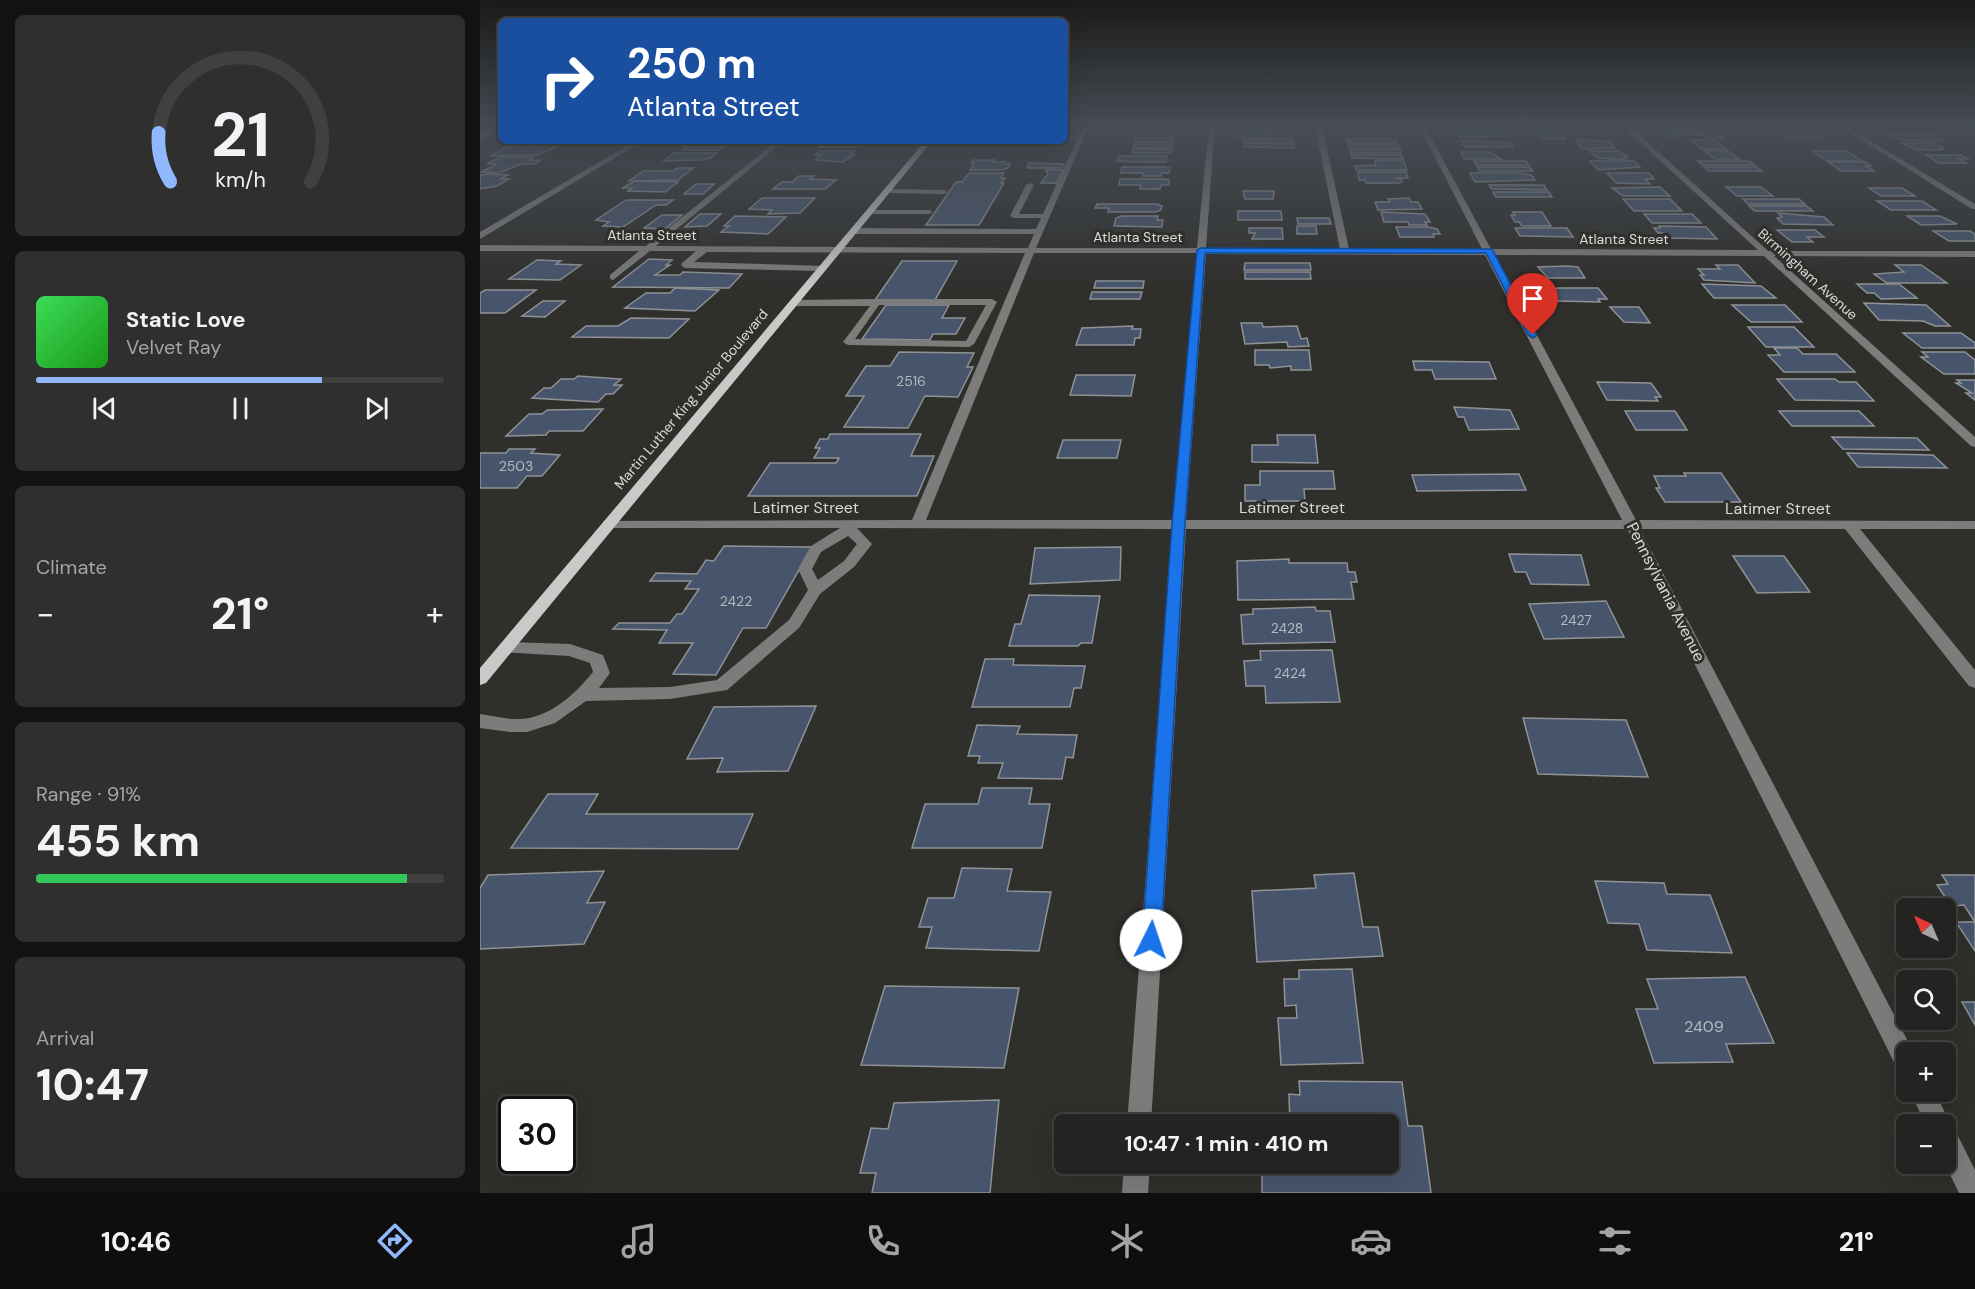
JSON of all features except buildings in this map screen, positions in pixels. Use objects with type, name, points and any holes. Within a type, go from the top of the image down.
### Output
[{"type":"main road","name":"Martin Luther King Junior Boulevard","points":[[480,680],[897,180]]},
{"type":"street","points":[[480,236],[575,180]]},
{"type":"street","points":[[613,277],[733,180]]},
{"type":"street","points":[[918,523],[1062,180]]},
{"type":"street","points":[[1140,1114],[1179,524],[1207,180]]},
{"type":"street","points":[[1329,180],[1345,251]]},
{"type":"street","name":"Pennsylvania Avenue","points":[[1451,180],[1631,524],[1896,1042]]},
{"type":"street","name":"Birmingham Avenue","points":[[1685,180],[1975,443]]},
{"type":"street","points":[[1930,180],[1975,207]]},
{"type":"street","points":[[1030,185],[1014,216],[1046,216]]},
{"type":"street","points":[[888,191],[944,192]]},
{"type":"street","points":[[870,212],[929,212]]},
{"type":"street","points":[[855,231],[1040,232]]},
{"type":"street","name":"Atlanta Street","points":[[480,248],[1975,254]]},
{"type":"street","points":[[705,249],[685,265],[823,268]]},
{"type":"street","points":[[793,303],[877,302],[992,302],[969,344],[849,342],[877,302]]},
{"type":"street","name":"Latimer Street","points":[[609,524],[850,526],[918,523],[1975,525]]},
{"type":"street","points":[[1849,525],[1975,682]]},
{"type":"street","points":[[585,695],[670,693],[721,686],[794,624],[815,590],[849,564],[865,544],[850,526],[816,549],[805,569],[815,590]]},
{"type":"street","points":[[480,721],[525,726],[562,712],[585,695],[602,674],[597,659],[570,650],[506,648]]},
{"type":"street","points":[[1956,1159],[1973,1193]]},
{"type":"street","points":[[1135,1193],[1136,1174]]},
{"type":"route","points":[[1151,940],[1179,524],[1201,250],[1489,251],[1533,335]]}]
